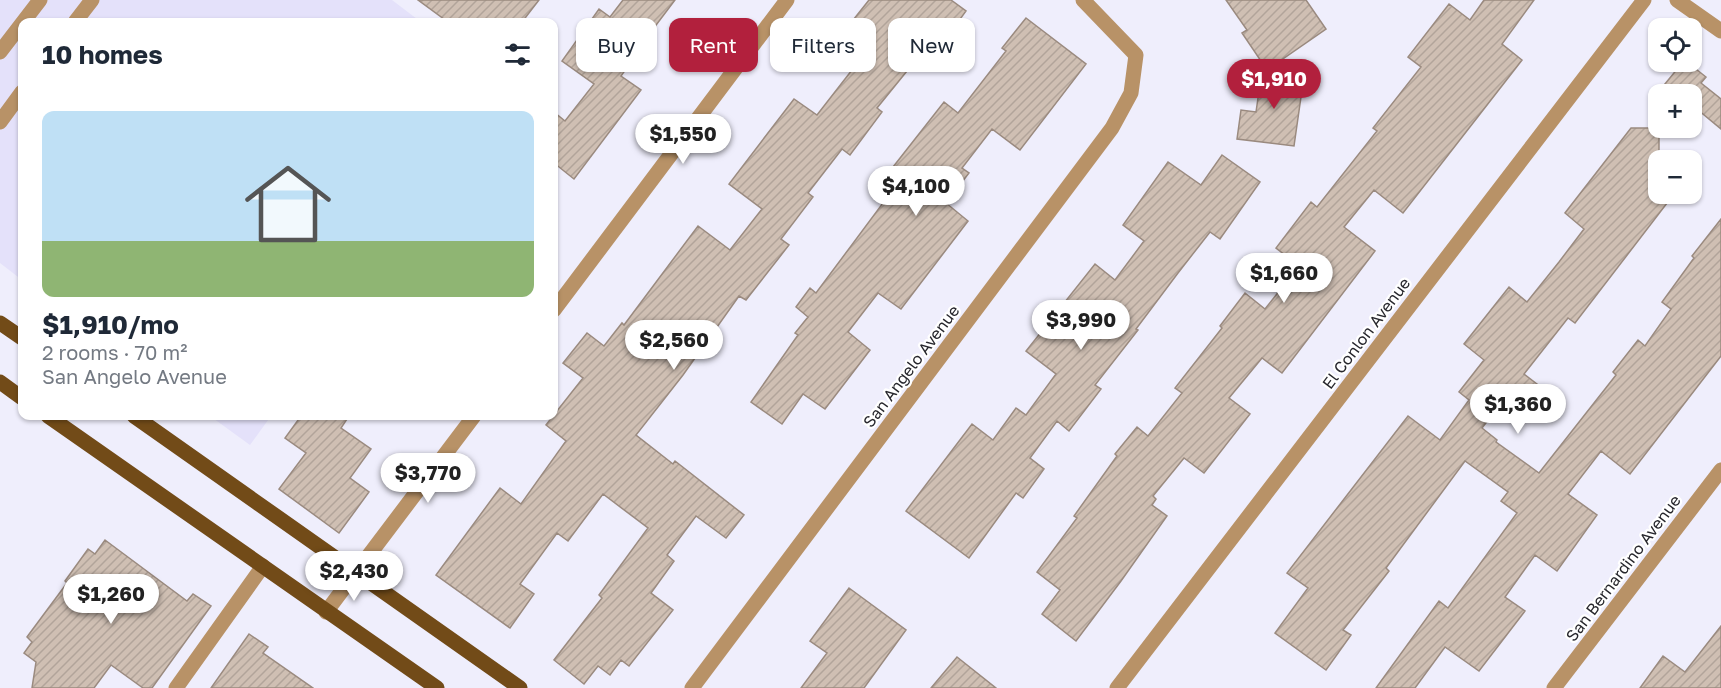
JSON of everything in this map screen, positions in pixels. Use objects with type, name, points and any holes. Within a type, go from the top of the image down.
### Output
[{"type":"main road","points":[[0,323],[18,335]]},
{"type":"main road","points":[[0,382],[18,395]]},
{"type":"main road","points":[[54,420],[436,688]]},
{"type":"main road","points":[[140,420],[520,688]]},
{"type":"street","points":[[26,18],[40,0]]},
{"type":"street","points":[[78,18],[92,0]]},
{"type":"street","points":[[558,305],[787,0]]},
{"type":"street","name":"San Angelo Avenue","points":[[692,688],[1112,128],[1131,93],[1136,55],[1083,0]]},
{"type":"street","name":"El Conlon Avenue","points":[[1117,688],[1644,0]]},
{"type":"street","points":[[1677,0],[1721,31]]},
{"type":"street","points":[[0,52],[18,29]]},
{"type":"street","points":[[0,122],[18,97]]},
{"type":"street","points":[[326,612],[471,420]]},
{"type":"street","name":"San Bernardino Avenue","points":[[1554,688],[1721,470]]},
{"type":"street","points":[[176,688],[262,566]]},
{"type":"shaded area","points":[[0,0],[392,0],[416,18],[18,18],[18,277],[0,263]]},
{"type":"shaded area","points":[[216,420],[268,420],[250,445]]},
{"type":"building","points":[[418,0],[539,0],[525,18],[443,18]]},
{"type":"building","points":[[623,0],[675,0],[657,24],[657,18],[593,18],[599,9],[610,17]]},
{"type":"building","points":[[869,0],[951,0],[966,11],[961,18],[888,18],[888,72],[906,72],[877,108],[882,112],[850,155],[842,149],[808,193],[813,197],[781,239],[789,245],[746,300],[739,296],[683,375],[636,435],[673,464],[675,461],[744,515],[726,538],[696,516],[667,555],[674,561],[651,593],[673,610],[629,666],[621,660],[610,675],[598,666],[584,684],[554,660],[602,598],[599,595],[648,528],[603,494],[568,541],[557,533],[520,584],[534,594],[510,628],[436,575],[500,488],[521,504],[566,441],[546,425],[550,420],[558,420],[558,410],[583,378],[563,363],[587,333],[604,346],[622,323],[624,325],[698,226],[730,250],[762,209],[729,184],[794,99],[817,115],[850,72],[876,72],[876,18],[855,18]]},
{"type":"building","points":[[1226,0],[1306,0],[1326,29],[1267,70],[1242,33],[1247,30]]},
{"type":"building","points":[[1484,0],[1534,0],[1502,44],[1522,60],[1403,213],[1374,190],[1344,227],[1375,251],[1282,373],[1262,358],[1229,398],[1250,414],[1204,473],[1184,458],[1153,496],[1156,499],[1152,505],[1167,516],[1076,641],[1042,614],[1060,590],[1037,572],[1077,518],[1074,516],[1117,456],[1115,454],[1137,427],[1148,436],[1182,393],[1175,388],[1222,328],[1220,326],[1245,293],[1265,309],[1299,266],[1276,248],[1311,202],[1317,207],[1377,131],[1373,128],[1421,67],[1408,57],[1449,4],[1470,20]]},
{"type":"building","points":[[1026,18],[1086,64],[1020,150],[992,129],[962,168],[969,173],[946,203],[968,221],[901,309],[878,293],[848,332],[870,350],[825,409],[803,394],[782,424],[751,402],[798,335],[795,333],[808,317],[796,307],[810,288],[816,293],[886,199],[875,190],[944,102],[958,113],[1006,51],[1002,48]]},
{"type":"building","points":[[576,41],[576,71],[562,61]]},
{"type":"building","points":[[1262,70],[1304,76],[1294,146],[1237,139],[1241,110],[1256,112]]},
{"type":"building","points":[[577,72],[624,72],[621,76],[641,90],[574,179],[558,166],[558,115],[565,121],[594,84]]},
{"type":"building","points":[[1675,72],[1700,72],[1706,77],[1701,83],[1721,99],[1721,129],[1702,113],[1702,84],[1665,84]]},
{"type":"building","points":[[1631,128],[1648,128],[1648,138],[1659,138],[1659,150],[1648,150],[1648,204],[1666,204],[1575,323],[1568,318],[1524,374],[1541,387],[1526,405],[1510,392],[1482,428],[1497,440],[1496,442],[1539,473],[1616,375],[1613,372],[1638,340],[1645,346],[1671,309],[1662,302],[1694,258],[1692,256],[1721,219],[1721,356],[1630,474],[1601,451],[1568,494],[1597,515],[1557,571],[1535,555],[1505,597],[1525,611],[1479,671],[1445,647],[1415,688],[1376,688],[1439,601],[1448,608],[1517,513],[1501,501],[1508,492],[1465,461],[1386,568],[1389,571],[1343,630],[1351,635],[1326,670],[1275,633],[1308,588],[1287,573],[1408,416],[1440,440],[1469,400],[1459,392],[1484,360],[1464,344],[1509,287],[1527,302],[1559,262],[1584,229],[1565,213]]},
{"type":"building","points":[[1222,155],[1260,182],[1220,239],[1210,232],[1178,273],[1136,329],[1138,330],[1095,385],[1101,389],[1069,431],[1057,421],[1030,458],[1044,469],[1023,498],[1016,493],[969,558],[906,511],[972,424],[993,440],[1016,408],[1026,415],[1056,374],[1026,351],[1095,264],[1115,280],[1144,241],[1123,225],[1168,162],[1201,185]]},
{"type":"building","points":[[298,420],[346,420],[341,428],[371,449],[350,478],[369,492],[339,533],[279,489],[306,453],[285,438]]},
{"type":"building","points":[[105,540],[187,601],[193,594],[211,606],[152,688],[143,688],[111,665],[94,688],[32,688],[36,662],[24,653],[32,642],[27,637],[67,583],[65,581],[88,549],[95,554]]},
{"type":"building","points":[[849,588],[906,630],[864,688],[801,688],[827,653],[810,641]]},
{"type":"building","points":[[1721,626],[1721,688],[1640,688],[1663,656],[1685,672]]},
{"type":"building","points":[[249,634],[268,647],[263,653],[313,688],[211,688]]},
{"type":"building","points":[[957,657],[996,688],[931,688]]}]
